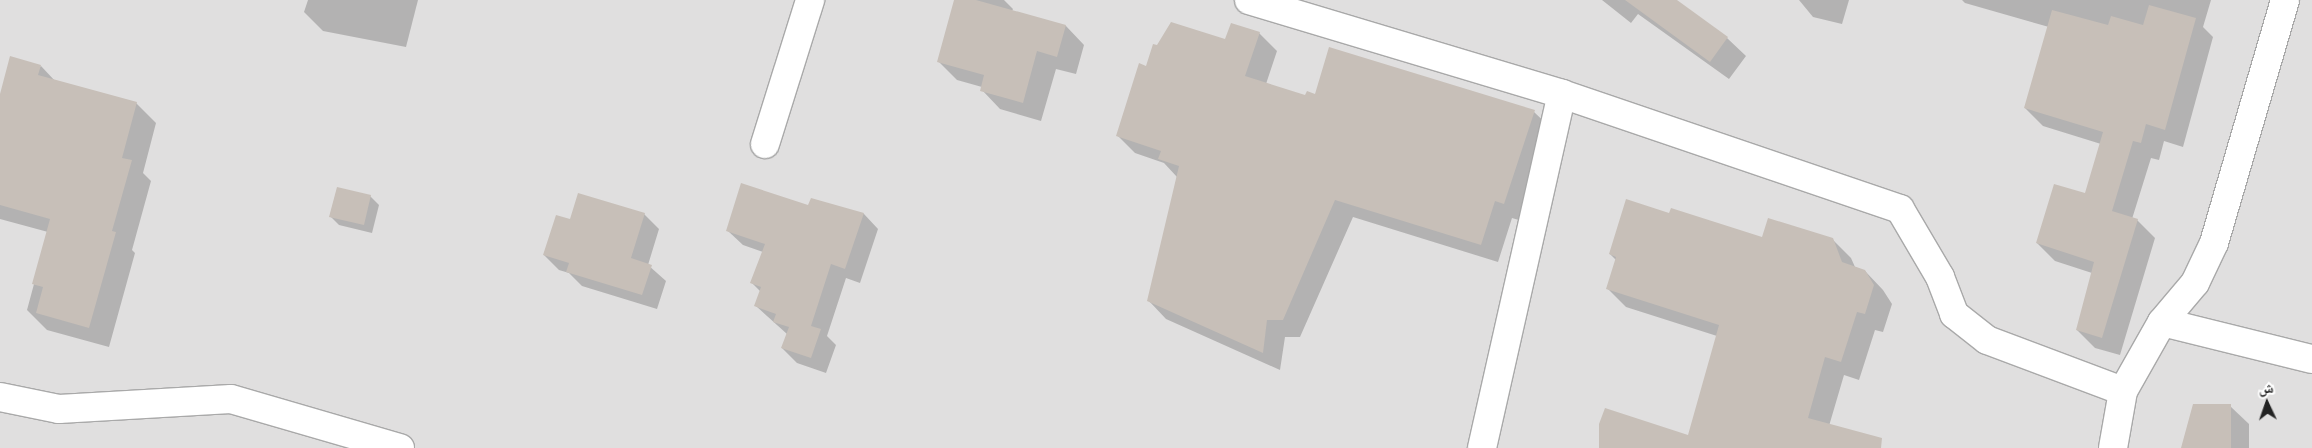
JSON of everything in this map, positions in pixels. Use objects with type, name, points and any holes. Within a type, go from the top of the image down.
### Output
[{"type":"street","points":[[765,144],[810,0]]},
{"type":"street","points":[[1248,0],[1562,94],[1900,210],[1940,277],[1954,314],[1987,340],[2123,391]]},
{"type":"street","points":[[2113,448],[2123,391],[2162,322],[2195,283],[2214,243],[2285,0]]},
{"type":"street","points":[[1482,448],[1562,94]]},
{"type":"street","points":[[2162,322],[2312,358]]},
{"type":"street","points":[[0,398],[59,409],[231,399],[400,448]]},
{"type":"shaded area","points":[[0,0],[2312,0],[2312,448],[0,448]]},
{"type":"building","points":[[954,0],[976,0],[1066,25],[1057,57],[1037,51],[1023,103],[980,91],[984,75],[937,62]]},
{"type":"building","points":[[1625,0],[1677,0],[1728,37],[1710,62]]},
{"type":"building","points":[[2149,5],[2196,18],[2165,130],[2146,124],[2141,143],[2133,141],[2112,211],[2138,219],[2102,338],[2076,330],[2094,262],[2036,243],[2054,184],[2085,193],[2103,132],[2024,108],[2052,10],[2108,25],[2111,16],[2143,25]]},
{"type":"building","points":[[1171,22],[1225,39],[1231,23],[1260,32],[1245,76],[1305,95],[1307,91],[1315,94],[1329,47],[1535,110],[1504,204],[1495,201],[1481,245],[1335,200],[1283,320],[1267,320],[1263,353],[1147,301],[1179,166],[1158,159],[1161,151],[1116,136],[1139,63],[1146,66],[1153,44],[1157,45]]},
{"type":"building","points":[[10,56],[41,65],[38,75],[137,102],[122,158],[132,160],[112,231],[116,232],[89,328],[36,313],[43,287],[32,284],[50,219],[0,205],[0,94]]},
{"type":"building","points":[[741,183],[808,205],[811,198],[864,213],[845,269],[831,264],[811,326],[821,329],[811,358],[781,348],[789,327],[773,322],[776,314],[754,306],[761,287],[750,283],[765,244],[726,231]]},
{"type":"building","points":[[337,187],[371,195],[364,225],[329,217]]},
{"type":"building","points":[[578,193],[645,213],[631,258],[652,265],[642,295],[566,272],[569,263],[543,255],[556,215],[570,219]]},
{"type":"building","points":[[1626,199],[1669,213],[1671,208],[1762,237],[1768,218],[1833,238],[1842,262],[1865,270],[1874,285],[1865,314],[1857,312],[1841,362],[1825,357],[1808,418],[1882,438],[1881,448],[1599,448],[1599,424],[1605,408],[1688,435],[1719,325],[1606,289],[1616,257],[1609,254]]},
{"type":"building","points":[[2193,404],[2231,404],[2231,448],[2181,448]]}]
